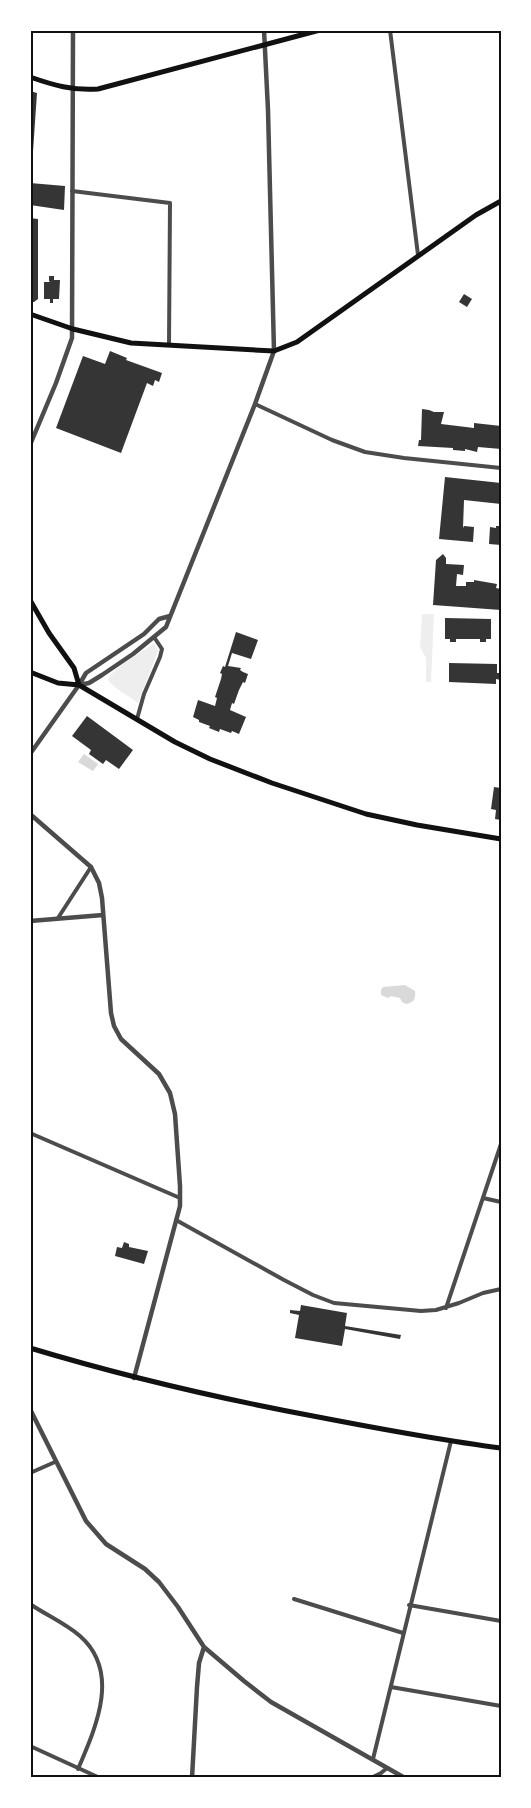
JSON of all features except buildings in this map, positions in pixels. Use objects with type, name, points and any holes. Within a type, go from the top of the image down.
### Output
[{"type":"main road","points":[[30,77],[73,89],[109,87],[320,30]]},
{"type":"main road","points":[[30,314],[73,329],[131,343],[274,351],[297,342],[476,215],[501,201]]},
{"type":"main road","points":[[30,600],[49,633],[74,668],[79,685]]},
{"type":"main road","points":[[30,672],[58,683],[79,685],[175,742],[210,759],[272,783],[340,806],[399,822],[501,839]]},
{"type":"main road","points":[[30,1348],[134,1378],[244,1402],[451,1441],[501,1448]]},
{"type":"street","points":[[30,445],[68,353],[73,329],[73,30]]},
{"type":"street","points":[[79,685],[89,683],[101,676],[166,627],[274,351],[269,119],[264,30]]},
{"type":"street","points":[[390,30],[418,256]]},
{"type":"street","points":[[72,190],[170,203],[170,346]]},
{"type":"street","points":[[255,404],[332,440],[365,452],[501,468]]},
{"type":"street","points":[[30,754],[86,673],[144,634],[159,619],[170,616]]},
{"type":"street","points":[[137,719],[144,694],[162,649],[154,637]]},
{"type":"street","points":[[30,814],[91,867],[99,883],[114,1026],[121,1039],[159,1074],[170,1093],[175,1113],[180,1198],[177,1220],[134,1378]]},
{"type":"street","points":[[58,918],[91,867]]},
{"type":"street","points":[[30,921],[103,915]]},
{"type":"street","points":[[30,1133],[180,1198]]},
{"type":"street","points":[[446,1308],[501,1144]]},
{"type":"street","points":[[483,1198],[501,1202]]},
{"type":"street","points":[[177,1220],[284,1280],[325,1300],[343,1304],[421,1311],[446,1308],[483,1293],[501,1289]]},
{"type":"street","points":[[30,1408],[78,1507],[94,1532],[106,1544],[144,1569],[159,1582],[204,1647],[272,1702],[405,1778]]},
{"type":"street","points":[[373,1759],[451,1441]]},
{"type":"street","points":[[30,1473],[55,1462]]},
{"type":"street","points":[[294,1599],[403,1633]]},
{"type":"street","points":[[30,1604],[86,1641],[96,1656],[102,1672],[102,1692],[97,1720],[78,1768]]},
{"type":"street","points":[[409,1605],[501,1621]]},
{"type":"street","points":[[192,1778],[196,1687],[204,1647]]},
{"type":"street","points":[[391,1687],[501,1706]]},
{"type":"street","points":[[30,1746],[100,1778]]},
{"type":"street","points":[[370,1778],[388,1767]]},
{"type":"shaded area","points":[[422,614],[434,614],[431,682],[426,682],[426,658],[420,647]]},
{"type":"shaded area","points":[[154,643],[158,651],[138,703],[108,680],[122,665]]},
{"type":"shaded area","points":[[84,754],[98,764],[93,771],[78,762]]},
{"type":"shaded area","points":[[405,985],[415,991],[415,998],[411,1003],[406,1004],[400,998],[391,996],[388,998],[381,995],[383,987]]}]
